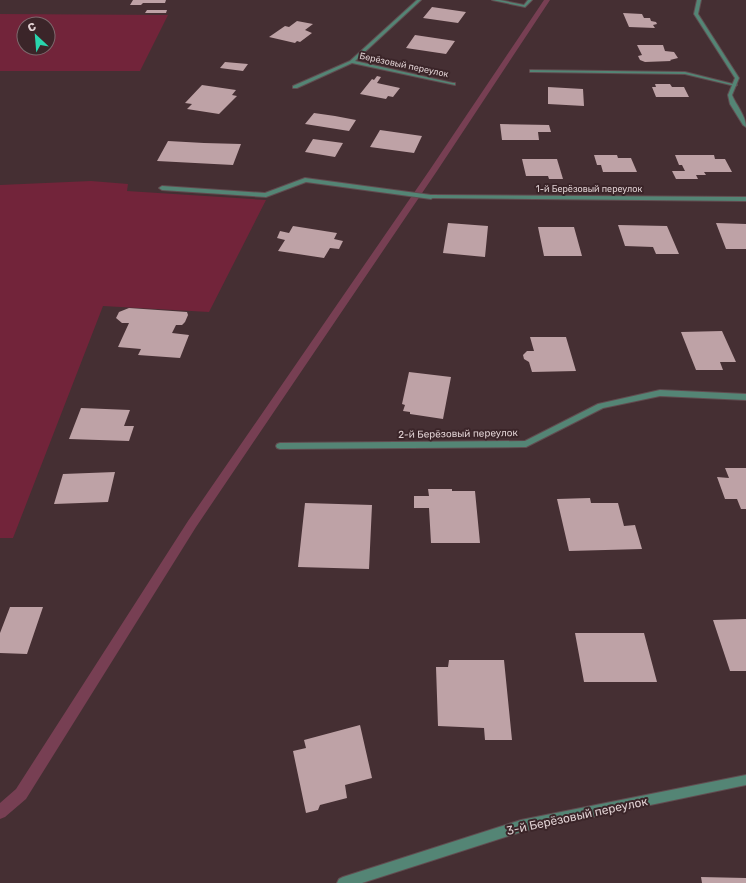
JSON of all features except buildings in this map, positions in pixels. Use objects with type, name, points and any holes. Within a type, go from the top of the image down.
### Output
[{"type":"street","points":[[295,87],[352,62],[419,0]]},
{"type":"street","points":[[494,0],[525,6],[530,0]]},
{"type":"street","points":[[699,0],[696,14],[737,78],[730,95],[733,104],[744,117],[746,125]]},
{"type":"street","name":"Берёзовый переулок","points":[[352,62],[453,84]]},
{"type":"street","points":[[532,71],[685,73],[735,85]]},
{"type":"street","name":"1-й Берёзовый переулок","points":[[162,188],[266,195],[305,180],[431,197],[746,199]]},
{"type":"street","name":"2-й Берёзовый переулок","points":[[280,446],[526,444],[601,406],[660,393],[746,397]]},
{"type":"street","name":"3-й Берёзовый переулок","points":[[343,883],[521,826],[746,780]]},
{"type":"shaded area","points":[[0,14],[168,15],[140,71],[0,71]]},
{"type":"shaded area","points":[[91,181],[128,184],[127,191],[266,200],[209,312],[103,306],[13,538],[0,538],[0,185]]},
{"type":"waterway","points":[[0,812],[21,794],[192,524],[433,171],[547,0]]}]
